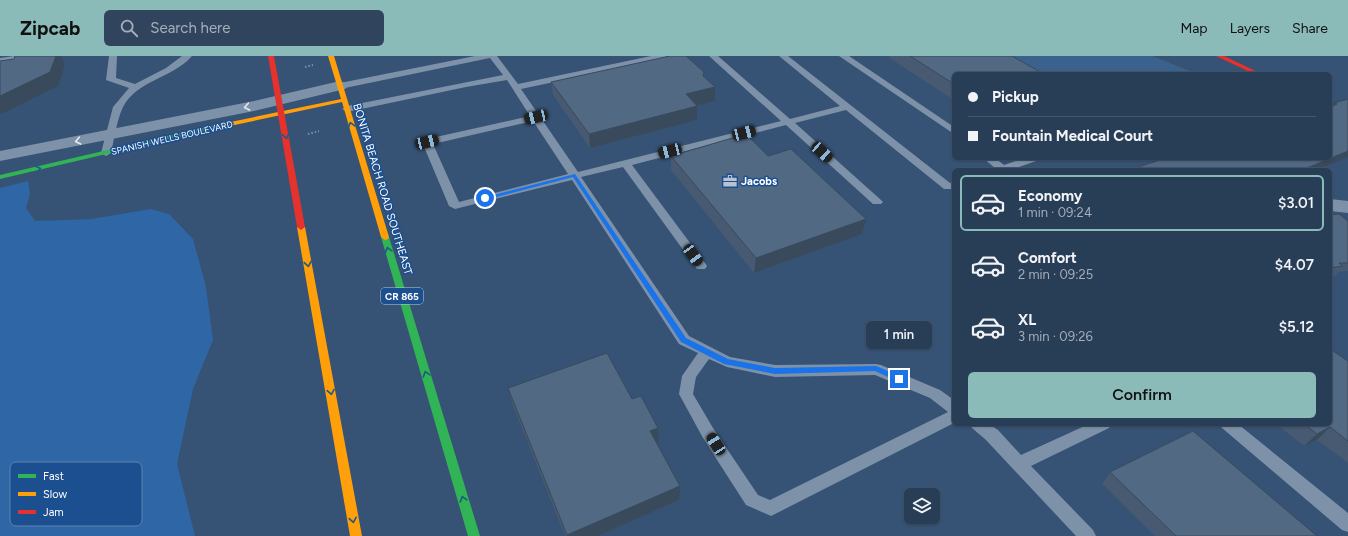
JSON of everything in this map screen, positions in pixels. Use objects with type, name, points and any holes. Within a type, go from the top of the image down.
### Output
[{"type":"main road","points":[[271,56],[356,536]]},
{"type":"main road","name":"BONITA BEACH ROAD SOUTHEAST","points":[[330,56],[474,536]]},
{"type":"main road","points":[[1219,56],[1255,72]]},
{"type":"main road","name":"SPANISH WELLS BOULEVARD","points":[[0,177],[106,152],[280,106]]},
{"type":"street","name":"SPANISH WELLS BOULEVARD","points":[[0,156],[110,134],[280,106],[343,98]]},
{"type":"street","points":[[1332,205],[1348,207]]},
{"type":"lane","points":[[0,61],[29,56]]},
{"type":"lane","points":[[113,56],[111,80],[131,84],[134,88]]},
{"type":"lane","points":[[106,152],[118,107],[134,88],[169,70],[188,56]]},
{"type":"lane","points":[[343,98],[488,56]]},
{"type":"lane","points":[[493,56],[513,82],[684,340],[726,362],[775,371],[876,369],[935,394],[952,407]]},
{"type":"lane","points":[[343,98],[466,84],[513,82],[663,56]]},
{"type":"lane","points":[[713,56],[877,202]]},
{"type":"lane","points":[[783,56],[948,187],[952,186]]},
{"type":"lane","points":[[843,56],[952,130]]},
{"type":"lane","points":[[536,117],[427,142],[455,206],[625,162],[848,108]]},
{"type":"lane","points":[[990,160],[999,168]]},
{"type":"lane","points":[[1003,168],[1029,160]]},
{"type":"lane","points":[[625,162],[702,266]]},
{"type":"lane","points":[[707,352],[689,376],[686,394],[708,433],[752,500],[771,508],[952,417]]},
{"type":"lane","points":[[979,426],[992,435],[1087,536]]},
{"type":"lane","points":[[1019,464],[1100,426]]},
{"type":"lane","points":[[1229,426],[1348,524]]},
{"type":"shaded area","points":[[1010,56],[1153,56],[1192,72],[1035,72]]},
{"type":"shaded area","points":[[28,181],[30,194],[26,208],[35,221],[91,219],[151,209],[169,214],[193,239],[206,287],[213,340],[193,389],[177,464],[195,536],[0,536],[0,188]]},
{"type":"building","points":[[15,56],[56,56],[50,72],[0,96],[0,61],[14,59]]},
{"type":"building","points":[[670,56],[686,56],[704,72],[703,76],[715,87],[686,94],[697,106],[589,134],[551,82]]},
{"type":"building","points":[[910,56],[1012,56],[1040,72],[952,72],[952,83]]},
{"type":"building","points":[[1348,99],[1348,151],[1332,158],[1332,106],[1337,104],[1334,103]]},
{"type":"building","points":[[746,134],[768,156],[791,149],[866,219],[756,258],[671,156]]},
{"type":"building","points":[[1160,160],[1326,160],[1307,168],[1135,168]]},
{"type":"building","points":[[1339,214],[1348,221],[1348,263],[1339,263],[1343,266],[1332,268],[1332,215]]},
{"type":"building","points":[[1332,350],[1348,361],[1348,441],[1330,427],[1317,434],[1307,426],[1332,426]]},
{"type":"building","points":[[607,353],[632,399],[641,396],[658,428],[650,431],[680,486],[567,535],[508,388]]},
{"type":"building","points":[[1193,431],[1317,536],[1176,536],[1110,472]]},
{"type":"traffic: fast","points":[[0,177],[211,128]]},
{"type":"traffic: fast","points":[[385,237],[474,536]]},
{"type":"traffic: slow","points":[[331,56],[385,237]]},
{"type":"traffic: slow","points":[[211,128],[344,100]]},
{"type":"traffic: slow","points":[[301,227],[356,536]]},
{"type":"traffic: jam","points":[[271,56],[301,227]]},
{"type":"traffic: jam","points":[[1219,56],[1255,72]]},
{"type":"place","name":"Jacobs","points":[[730,181]]},
{"type":"route","points":[[485,198],[575,175],[684,340],[726,362],[775,371],[876,369],[899,379]]}]
